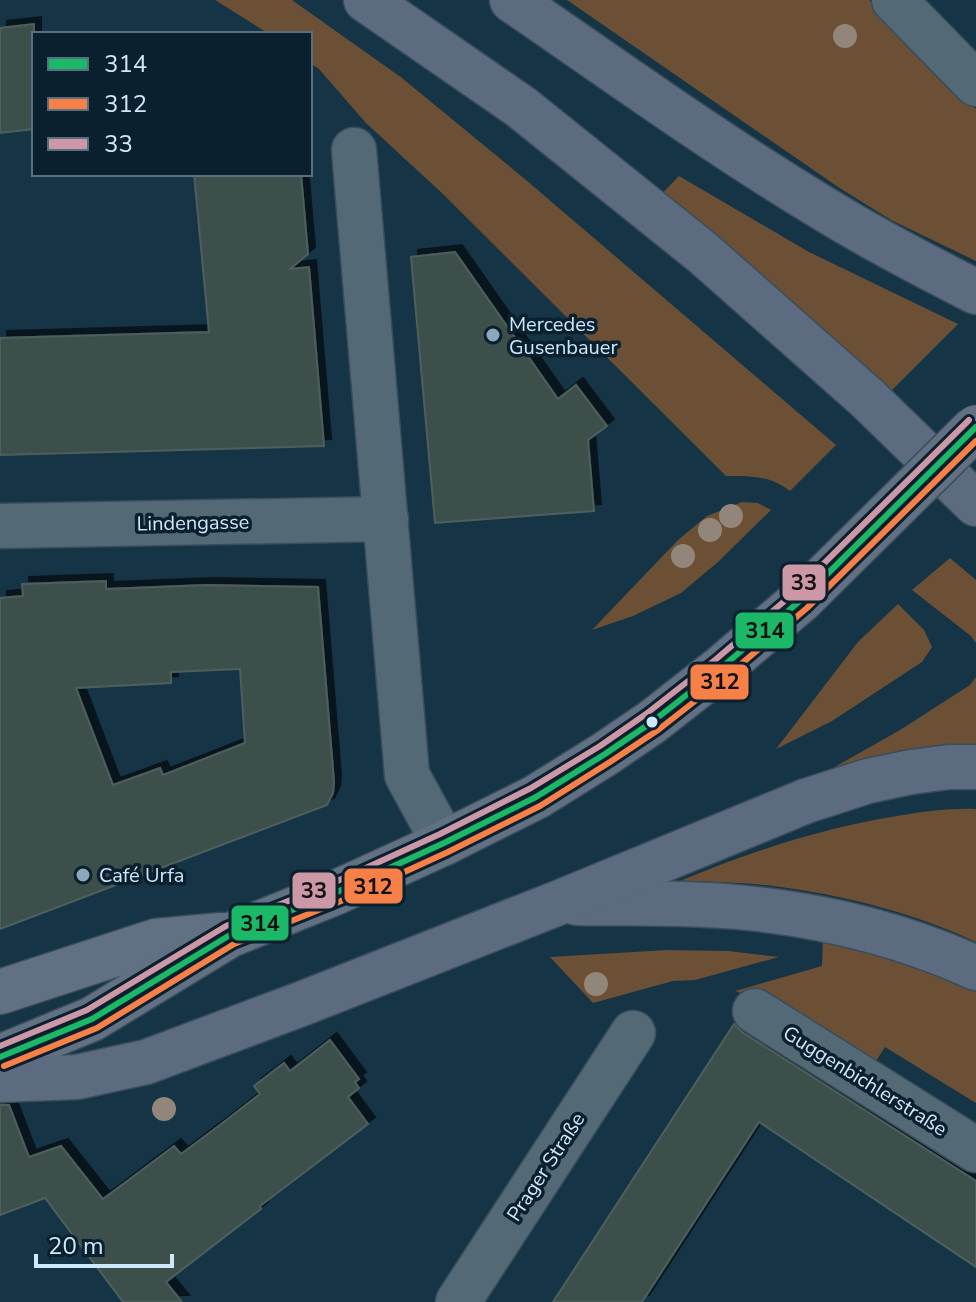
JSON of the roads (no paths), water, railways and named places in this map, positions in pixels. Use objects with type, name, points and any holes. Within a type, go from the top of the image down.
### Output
[{"type":"highway","points":[[366,0],[533,116],[703,253],[867,398],[976,504]]},
{"type":"highway","points":[[512,0],[820,206],[976,292]]},
{"type":"highway","points":[[867,398],[976,532]]},
{"type":"highway","points":[[0,1080],[77,1077],[146,1062],[558,903],[806,801],[868,781],[911,772],[976,767]]},
{"type":"highway","points":[[558,903],[709,906],[777,911],[881,932],[946,954],[976,968]]},
{"type":"main road","points":[[0,1057],[92,1019],[230,935],[337,892],[536,797],[605,754],[698,686],[801,600],[976,427]]},
{"type":"main road","points":[[0,992],[156,941],[230,935]]},
{"type":"street","points":[[894,0],[976,84]]},
{"type":"street","points":[[354,150],[407,775],[444,843]]},
{"type":"street","name":"Lindengasse","points":[[0,526],[386,519]]},
{"type":"street","name":"Guggenbichlerstraße","points":[[755,1011],[976,1150]]},
{"type":"street","name":"Prager Straße","points":[[458,1302],[633,1033]]},
{"type":"place","name":"Mercedes Gusenbauer","points":[[493,335]]},
{"type":"place","name":"Café Urfa","points":[[83,875]]}]
